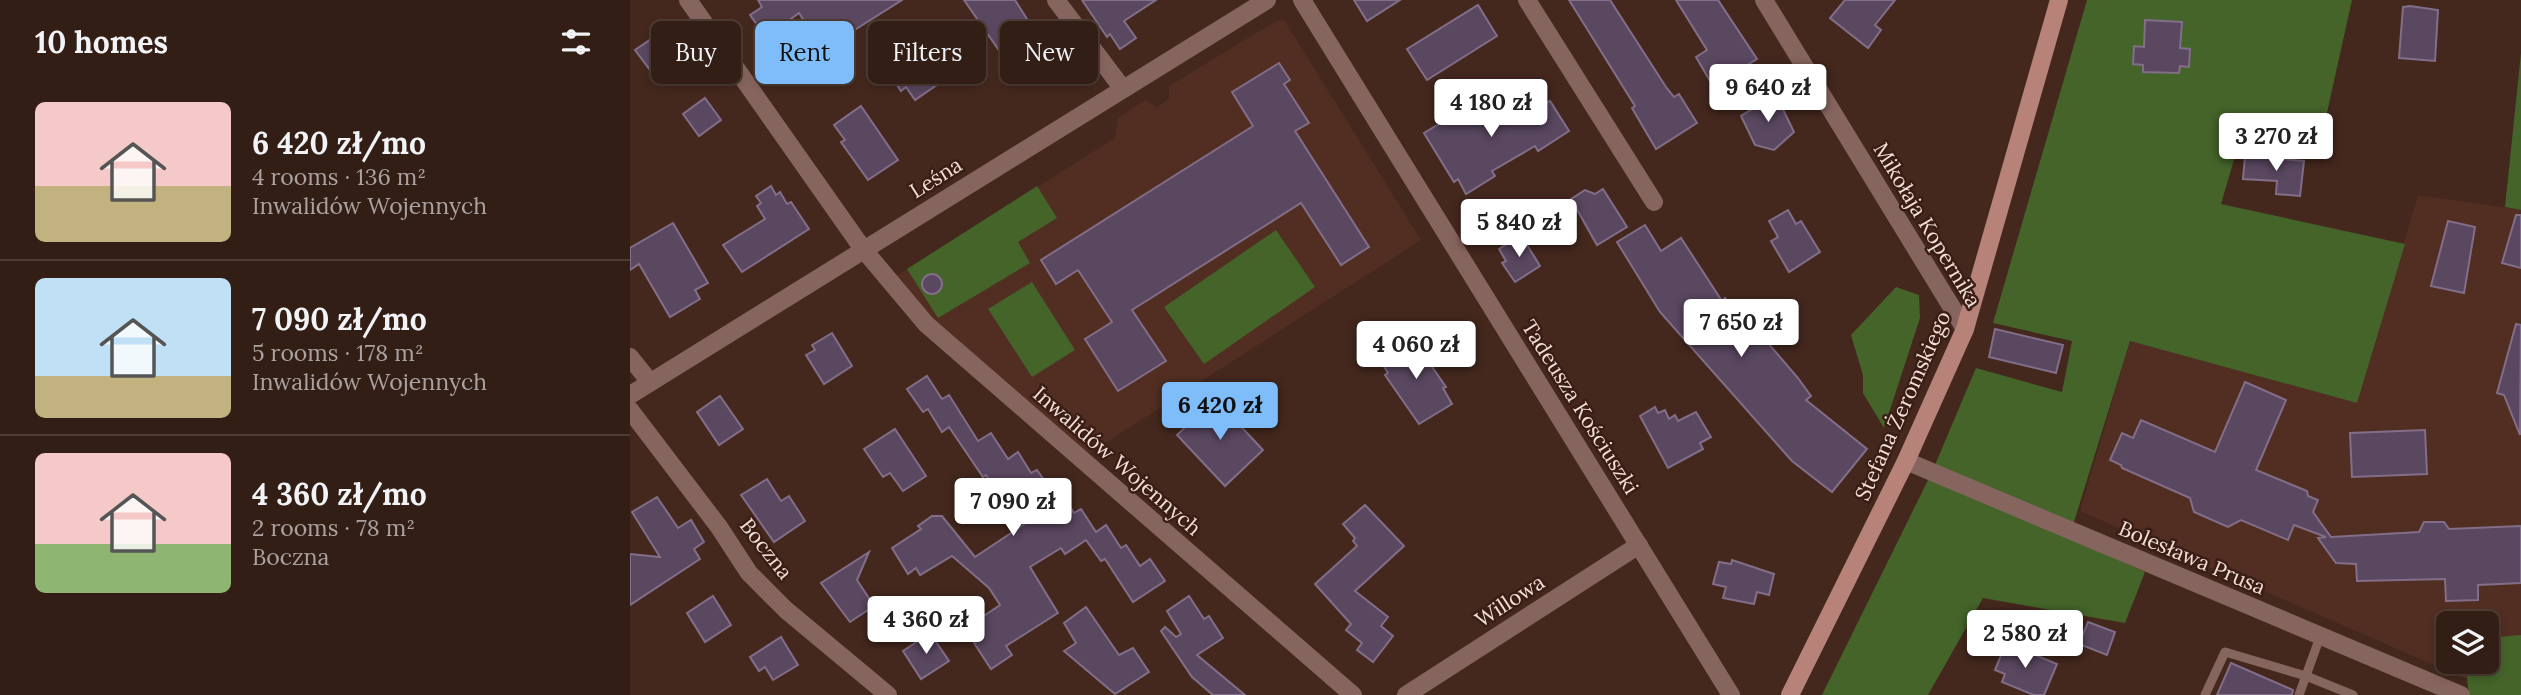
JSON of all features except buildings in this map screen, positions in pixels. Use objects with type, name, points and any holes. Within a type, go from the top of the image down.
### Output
[{"type":"main road","name":"Stefana Żeromskiego","points":[[1790,695],[1906,461],[1965,329],[2059,0]]},
{"type":"street","name":"Inwalidów Wojennych","points":[[688,0],[863,249],[926,324],[1353,695]]},
{"type":"street","points":[[1056,0],[1123,89]]},
{"type":"street","name":"Leśna","points":[[630,395],[1267,0]]},
{"type":"street","name":"Tadeusza Kościuszki","points":[[1302,0],[1731,695]]},
{"type":"street","points":[[1527,0],[1654,202]]},
{"type":"street","name":"Mikołaja Kopernika","points":[[1765,0],[1965,329]]},
{"type":"street","points":[[630,357],[650,382]]},
{"type":"street","name":"Boczna","points":[[630,410],[719,527],[749,573],[786,610],[888,695]]},
{"type":"street","name":"Bolesława Prusa","points":[[1906,461],[2461,695]]},
{"type":"street","name":"Willowa","points":[[1406,695],[1639,545]]},
{"type":"lane","points":[[2299,695],[2320,637]]},
{"type":"lane","points":[[2205,695],[2225,652],[2306,676],[2353,695]]},
{"type":"shaded area","points":[[1284,20],[1421,240],[1085,456],[927,319],[895,277],[1115,138],[1118,118],[1145,100],[1157,107],[1169,99],[1169,86],[1276,21]]},
{"type":"shaded area","points":[[2418,195],[2521,210],[2521,695],[2503,695],[2455,674],[2499,674],[2499,611],[2436,611],[2436,666],[2080,511],[2130,341],[2357,403]]},
{"type":"green space","points":[[2087,0],[2352,0],[2324,126],[2247,115],[2221,204],[2405,244],[2357,403],[2130,341],[2069,538],[2145,572],[2125,623],[1983,598],[1928,695],[1822,695],[1932,472],[1976,368],[2062,392],[2072,341],[1993,323]]},
{"type":"green space","points":[[2521,53],[2521,210],[2505,207]]},
{"type":"green space","points":[[1037,186],[1057,218],[1018,242],[1030,263],[938,318],[907,269]]},
{"type":"green space","points":[[1276,230],[1315,287],[1204,364],[1164,307]]},
{"type":"green space","points":[[1032,282],[1075,350],[1032,377],[988,309]]},
{"type":"green space","points":[[1896,287],[1919,295],[1920,318],[1884,428],[1863,393],[1863,375],[1851,335]]},
{"type":"green space","points":[[2521,635],[2521,695],[2469,695],[2466,674],[2499,674],[2499,637]]}]
